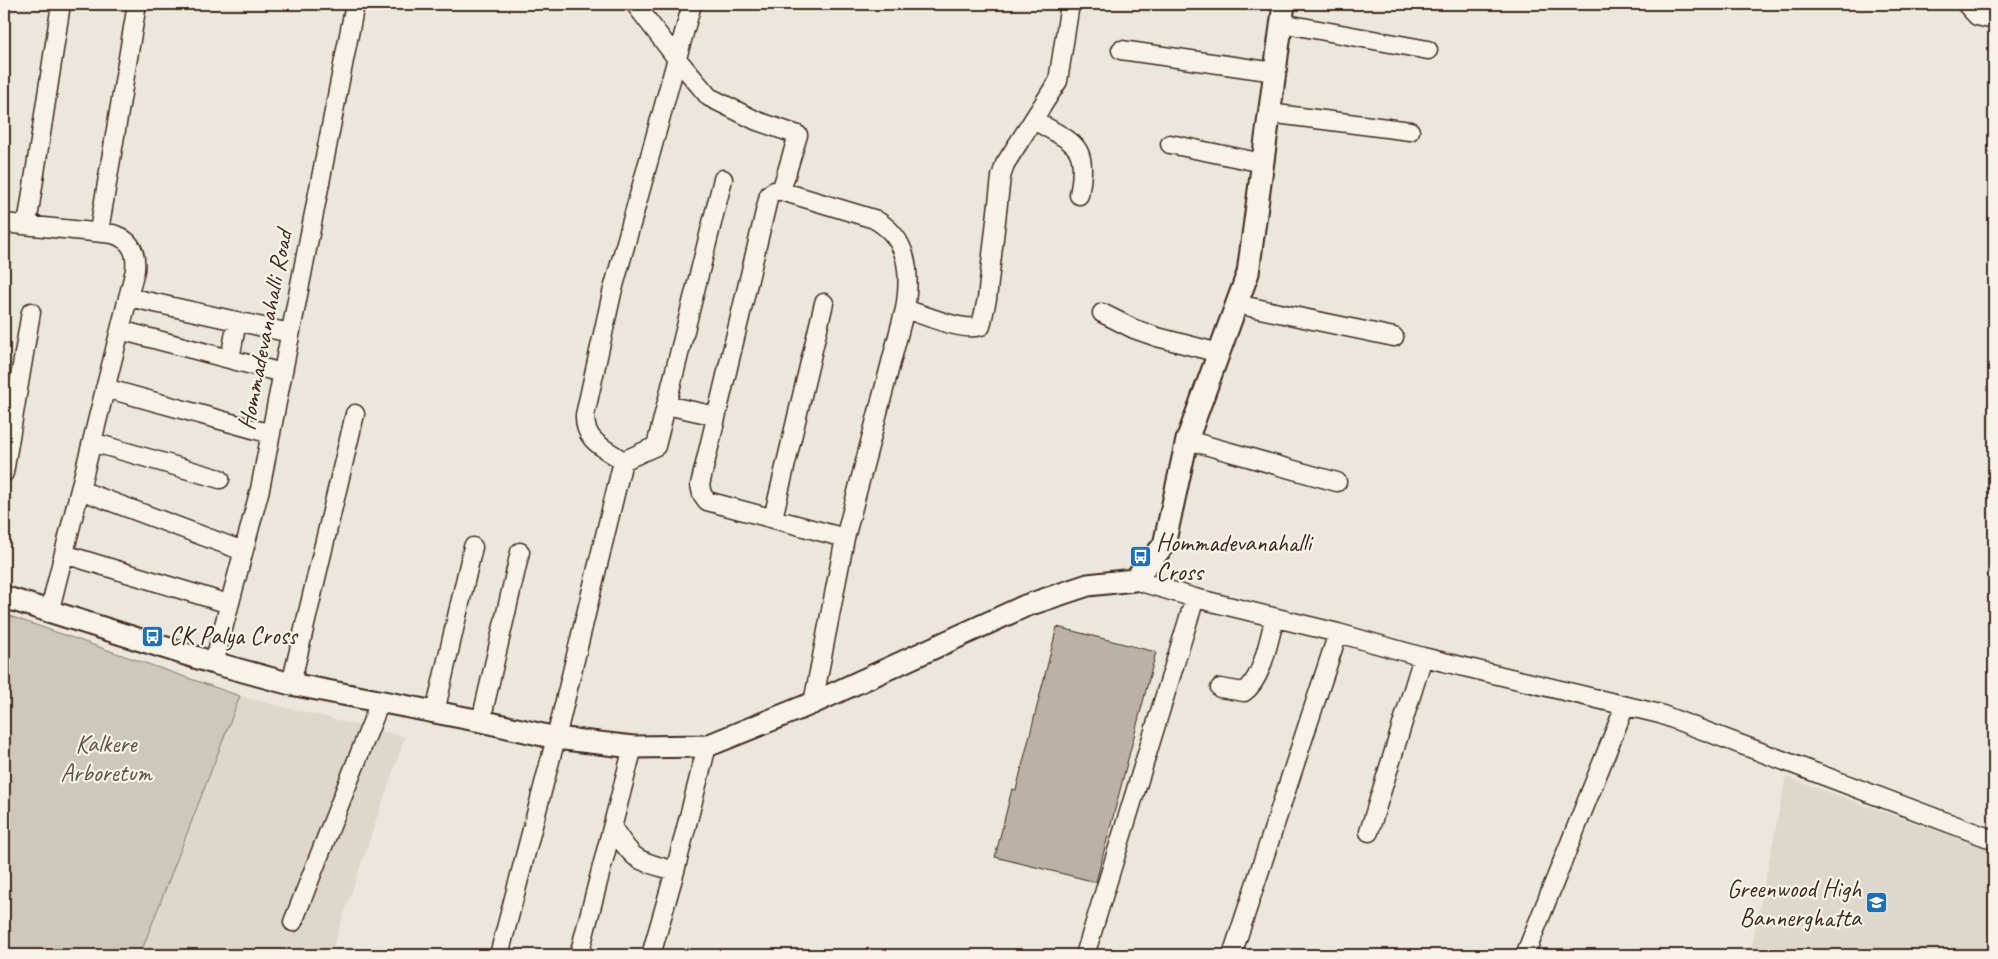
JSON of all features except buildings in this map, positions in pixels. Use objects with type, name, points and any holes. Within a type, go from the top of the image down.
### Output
[{"type":"main road","points":[[4,597],[49,613],[214,663],[291,684],[482,721],[556,738],[633,747],[707,746],[813,703],[1025,606],[1088,585],[1134,580],[1164,545],[1186,440],[1248,272],[1283,13]]},
{"type":"street","points":[[26,224],[61,4]]},
{"type":"street","points":[[99,231],[136,4]]},
{"type":"street","name":"Hommadevanahalli Road","points":[[214,663],[260,488],[355,4]]},
{"type":"street","points":[[635,4],[709,97],[757,121],[798,135],[781,191]]},
{"type":"street","points":[[623,461],[589,436],[585,426],[585,415],[612,293],[692,4]]},
{"type":"street","points":[[905,309],[973,329],[981,326],[987,299],[1001,177],[1005,164],[1058,82],[1070,4]]},
{"type":"street","points":[[1966,4],[1976,16],[1994,20]]},
{"type":"street","points":[[1283,13],[1428,50]]},
{"type":"street","points":[[1121,50],[1275,72]]},
{"type":"street","points":[[1269,113],[1410,130]]},
{"type":"street","points":[[1034,120],[1071,142],[1081,154],[1082,179],[1079,195]]},
{"type":"street","points":[[1170,144],[1263,163]]},
{"type":"street","points":[[623,461],[656,446],[723,179]]},
{"type":"street","points":[[813,703],[845,538],[905,309],[908,275],[904,255],[894,233],[886,226],[874,219],[781,191],[774,191],[769,195],[700,485],[702,494],[708,500],[845,538]]},
{"type":"street","points":[[4,223],[99,231],[122,237],[130,243],[135,252],[135,270],[49,613]]},
{"type":"street","points":[[128,297],[290,333]]},
{"type":"street","points":[[773,518],[824,303]]},
{"type":"street","points":[[1236,304],[1394,337]]},
{"type":"street","points":[[4,473],[31,312]]},
{"type":"street","points":[[1102,313],[1134,329],[1218,353]]},
{"type":"street","points":[[230,359],[237,321]]},
{"type":"street","points":[[120,330],[282,373]]},
{"type":"street","points":[[105,388],[271,434]]},
{"type":"street","points":[[666,405],[716,416]]},
{"type":"street","points":[[291,684],[356,414]]},
{"type":"street","points":[[1186,440],[1337,482]]},
{"type":"street","points":[[92,442],[220,479]]},
{"type":"street","points":[[499,955],[556,738],[623,461]]},
{"type":"street","points":[[80,490],[243,551]]},
{"type":"street","points":[[435,712],[473,547]]},
{"type":"street","points":[[482,721],[520,552]]},
{"type":"street","points":[[64,554],[229,604]]},
{"type":"street","points":[[1134,580],[1423,657],[1660,714],[1994,840]]},
{"type":"street","points":[[1084,955],[1196,598]]},
{"type":"street","points":[[1220,688],[1244,692],[1252,686],[1259,670],[1274,618]]},
{"type":"street","points":[[1232,955],[1338,634]]},
{"type":"street","points":[[1369,832],[1423,657]]},
{"type":"street","points":[[293,922],[380,702]]},
{"type":"street","points":[[1525,955],[1625,706]]},
{"type":"street","points":[[651,955],[707,746]]},
{"type":"street","points":[[579,955],[633,747]]},
{"type":"street","points":[[613,828],[633,857],[642,862],[675,871]]},
{"type":"shaded area","points":[[240,696],[405,737],[330,955],[140,955]]},
{"type":"shaded area","name":"Greenwood High Bannerghatta","points":[[1786,777],[1994,851],[1994,955],[1750,955]]},
{"type":"green space","name":"Kalkere Arboretum","points":[[4,614],[240,696],[140,955],[4,955]]},
{"type":"place","name":"Hommadevanahalli Cross","points":[[1140,557]]},
{"type":"place","name":"CK Palya Cross","points":[[153,636]]},
{"type":"place","name":"Greenwood High Bannerghatta","points":[[1877,903]]}]
